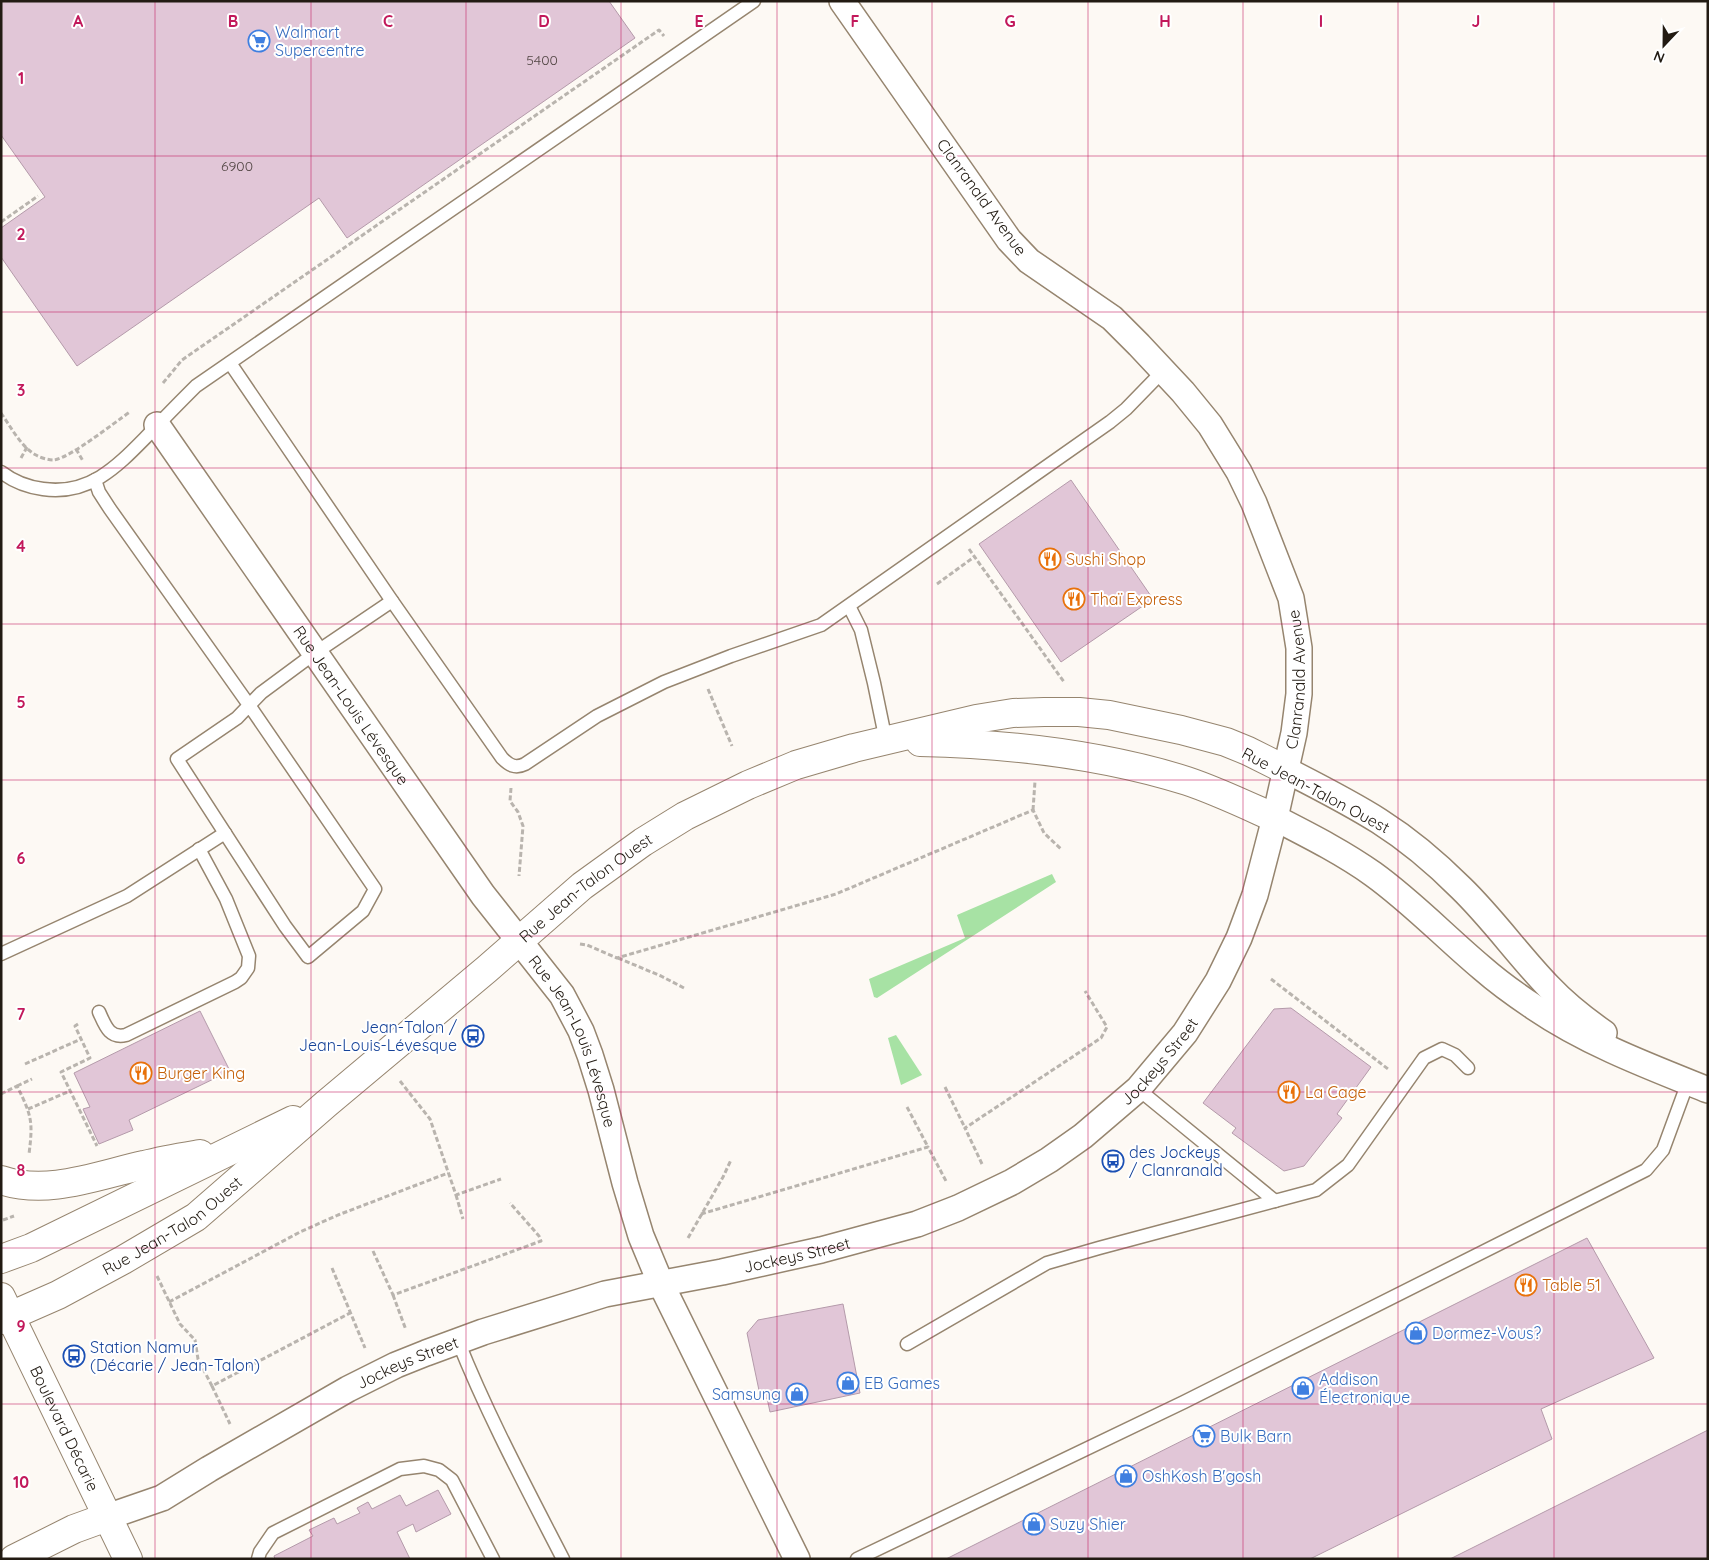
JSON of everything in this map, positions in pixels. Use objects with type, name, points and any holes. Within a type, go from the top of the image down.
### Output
[{"type":"street","name":"Clanranald Avenue","points":[[842,1],[1009,240],[1029,261],[1112,318],[1163,370],[1210,425],[1239,472],[1267,533],[1291,598],[1299,648],[1299,686],[1294,733],[1286,770]]},
{"type":"street","name":"Rue Jean-Louis Lévesque","points":[[157,425],[483,895],[518,941],[557,987],[581,1031],[601,1090],[641,1236],[660,1284],[797,1559]]},
{"type":"street","name":"Rue Jean-Talon Ouest","points":[[4,1311],[58,1295],[123,1260],[196,1216],[596,874],[642,842],[686,816],[748,785],[823,756],[1013,713],[1078,712],[1109,715],[1190,732],[1248,751],[1286,770],[1378,821],[1415,847],[1483,910],[1550,989],[1580,1016],[1647,1060],[1698,1086]]},
{"type":"street","name":"Rue Jean-Talon Ouest","points":[[886,741],[1001,746],[1104,760],[1144,768],[1228,796],[1275,818],[1350,858],[1428,919],[1482,969],[1535,1008],[1603,1046],[1698,1086]]},
{"type":"street","name":"Jockeys Street","points":[[107,1517],[162,1498],[369,1378],[426,1353],[605,1294],[821,1250],[887,1233],[935,1218],[995,1191],[1049,1160],[1096,1126],[1138,1089],[1185,1033],[1218,981],[1247,918],[1275,818],[1286,770]]},
{"type":"street","name":"Rue Jean-Talon Ouest","points":[[1,1259],[31,1248],[326,1104]]},
{"type":"street","points":[[1,1180],[31,1185],[69,1182],[144,1164],[236,1147]]},
{"type":"street","name":"Boulevard Décarie","points":[[4,1311],[128,1559]]},
{"type":"street","points":[[14,1559],[74,1529],[107,1517]]},
{"type":"lane","points":[[1,472],[23,485],[53,490],[81,486],[95,480],[115,467],[196,386],[754,1]]},
{"type":"lane","points":[[230,363],[392,601],[502,758],[511,766],[516,767],[525,764],[598,716],[664,682],[731,656],[821,625],[1110,422],[1126,409],[1163,370]]},
{"type":"lane","points":[[95,480],[99,492],[110,509],[249,705],[375,889],[362,911],[308,957],[285,926],[177,759],[237,718],[249,705],[260,693],[392,601]]},
{"type":"lane","points":[[849,606],[861,630],[886,741]]},
{"type":"lane","points":[[1,954],[127,896],[224,833]]},
{"type":"lane","points":[[99,1012],[110,1032],[118,1036],[126,1035],[235,982],[245,973],[250,962],[248,951],[226,898],[198,849]]},
{"type":"lane","points":[[907,1344],[1047,1263],[1316,1190],[1348,1165],[1424,1058],[1442,1049],[1455,1055],[1468,1068]]},
{"type":"lane","points":[[857,1559],[1191,1398],[1646,1170],[1663,1150],[1698,1086]]},
{"type":"lane","points":[[1138,1089],[1275,1201]]},
{"type":"lane","points":[[458,1341],[505,1447],[563,1559]]},
{"type":"lane","points":[[258,1559],[260,1552],[273,1533],[400,1469],[424,1466],[439,1470],[452,1480],[493,1559]]},
{"type":"path","points":[[161,385],[182,360],[659,30]]},
{"type":"path","points":[[1,222],[38,196]]},
{"type":"path","points":[[1,413],[18,438],[34,454],[43,459],[54,460],[76,449],[136,408]]},
{"type":"path","points":[[976,543],[968,548],[1069,688]]},
{"type":"path","points":[[937,584],[974,557]]},
{"type":"path","points":[[707,686],[732,746]]},
{"type":"path","points":[[1036,774],[1033,810],[1044,834],[1062,850]]},
{"type":"path","points":[[510,801],[518,812],[523,826],[519,876]]},
{"type":"path","points":[[617,958],[836,894],[1033,810]]},
{"type":"path","points":[[580,944],[587,945],[661,976],[684,988]]},
{"type":"path","points":[[1271,979],[1407,1083]]},
{"type":"path","points":[[966,1128],[1101,1038],[1107,1027],[1085,991]]},
{"type":"path","points":[[81,1023],[75,1026],[90,1058],[61,1072],[98,1149]]},
{"type":"path","points":[[25,1064],[81,1039]]},
{"type":"path","points":[[1,1094],[32,1080]]},
{"type":"path","points":[[17,1086],[31,1114],[32,1131],[29,1156]]},
{"type":"path","points":[[945,1087],[982,1164]]},
{"type":"path","points":[[28,1109],[70,1090]]},
{"type":"path","points":[[408,1091],[430,1119],[463,1219]]},
{"type":"path","points":[[907,1107],[945,1179]]},
{"type":"path","points":[[701,1214],[928,1147]]},
{"type":"path","points":[[688,1238],[731,1160]]},
{"type":"path","points":[[169,1302],[300,1232],[338,1215],[448,1173]]},
{"type":"path","points":[[456,1195],[501,1179]]},
{"type":"path","points":[[393,1295],[541,1241],[539,1236],[510,1203]]},
{"type":"path","points":[[373,1252],[393,1295],[406,1330]]},
{"type":"path","points":[[332,1268],[365,1348]]},
{"type":"path","points":[[157,1276],[180,1324],[195,1340],[198,1359],[228,1419]]},
{"type":"path","points":[[212,1386],[350,1313]]},
{"type":"green space","points":[[1052,874],[1056,882],[877,998],[874,997],[869,979],[965,938],[957,915]]},
{"type":"green space","points":[[896,1035],[922,1075],[901,1085],[888,1038]]},
{"type":"building","points":[[1,1],[609,1],[635,38],[347,238],[319,198],[77,366],[1,257],[1,228],[45,197],[1,135]]},
{"type":"building","points":[[1071,480],[1153,599],[1061,662],[979,544]]},
{"type":"building","points":[[1291,1008],[1371,1067],[1337,1114],[1342,1118],[1304,1166],[1284,1171],[1232,1133],[1236,1128],[1203,1103],[1274,1009]]},
{"type":"building","points":[[200,1011],[230,1071],[129,1120],[133,1130],[99,1144],[83,1109],[90,1107],[74,1073]]},
{"type":"building","points":[[1587,1238],[1654,1358],[1541,1409],[1552,1439],[1310,1559],[946,1559]]},
{"type":"building","points":[[843,1304],[860,1393],[770,1412],[767,1398],[761,1400],[747,1333],[758,1320]]},
{"type":"building","points":[[1708,1430],[1708,1559],[1450,1559]]},
{"type":"building","points":[[438,1490],[451,1514],[416,1532],[413,1524],[397,1532],[410,1559],[275,1559],[274,1556],[313,1536],[309,1530],[334,1518],[337,1524],[360,1513],[357,1508],[368,1502],[372,1509],[400,1495],[406,1506]]},
{"type":"place","name":"Walmart Supercentre","points":[[259,41]]},
{"type":"place","name":"Sushi Shop","points":[[1050,559]]},
{"type":"place","name":"Thaï Express","points":[[1074,599]]},
{"type":"place","name":"Jean-Talon / Jean-Louis-Lévesque","points":[[473,1036]]},
{"type":"place","name":"Burger King","points":[[141,1073]]},
{"type":"place","name":"La Cage","points":[[1289,1092]]},
{"type":"place","name":"des Jockeys / Clanranald","points":[[1113,1161]]},
{"type":"place","name":"Table 51","points":[[1526,1285]]},
{"type":"place","name":"Dormez-Vous?","points":[[1416,1333]]},
{"type":"place","name":"Station Namur (Décarie / Jean-Talon)","points":[[74,1356]]},
{"type":"place","name":"EB Games","points":[[848,1383]]},
{"type":"place","name":"Addison Électronique","points":[[1303,1388]]},
{"type":"place","name":"Samsung","points":[[797,1394]]},
{"type":"place","name":"Bulk Barn","points":[[1204,1436]]},
{"type":"place","name":"OshKosh B'gosh","points":[[1126,1476]]},
{"type":"place","name":"Suzy Shier","points":[[1034,1524]]}]
